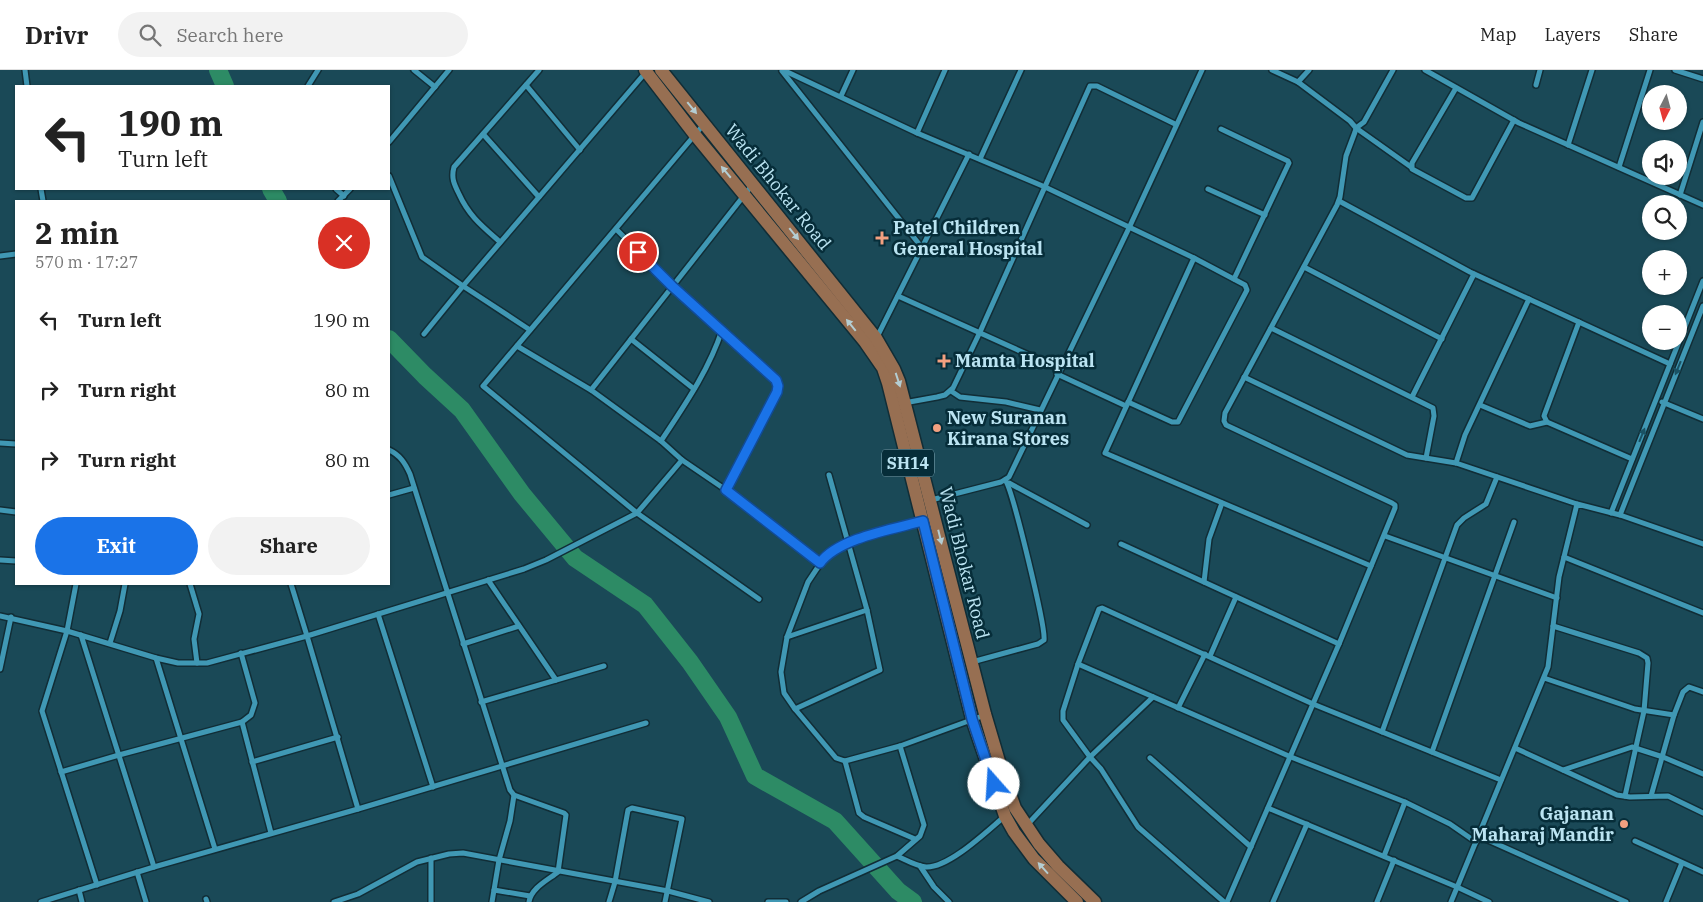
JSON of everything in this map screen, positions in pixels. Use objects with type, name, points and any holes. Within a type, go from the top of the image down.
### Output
[{"type":"main road","name":"Wadi Bhokar Road","points":[[661,70],[876,338],[894,368],[899,404],[965,663],[972,719],[1010,812],[1026,826],[1058,866],[1096,902]]},
{"type":"main road","name":"Wadi Bhokar Road","points":[[647,71],[695,135],[872,351],[883,368],[899,404]]},
{"type":"main road","name":"Wadi Bhokar Road","points":[[965,663],[985,714],[1001,768],[1014,832],[1034,858],[1077,902]]},
{"type":"street","points":[[25,70],[27,85]]},
{"type":"street","points":[[309,85],[318,70]]},
{"type":"street","points":[[414,70],[435,87]]},
{"type":"street","points":[[390,141],[449,70]]},
{"type":"street","points":[[500,242],[474,219],[466,209],[452,179],[454,167],[539,70]]},
{"type":"street","points":[[782,70],[917,133],[1045,187],[1194,258],[1245,285],[1247,290],[1178,422],[1172,422],[1127,404],[1058,372],[980,332],[898,296]]},
{"type":"street","points":[[782,70],[922,249]]},
{"type":"street","points":[[841,96],[853,70]]},
{"type":"street","points":[[917,133],[945,70]]},
{"type":"street","points":[[980,158],[1021,70]]},
{"type":"street","points":[[965,663],[1038,644],[1044,640],[1016,506],[1007,482],[1058,372],[1129,228],[1175,124],[1202,70]]},
{"type":"street","points":[[1272,70],[1298,82],[1412,169],[1466,198],[1472,198],[1514,120]]},
{"type":"street","points":[[1298,82],[1308,70]]},
{"type":"street","points":[[1393,70],[1364,122],[1356,128],[1346,156],[1339,201],[1223,418],[1226,424],[1395,505],[1385,536],[1340,644],[1314,704],[1291,757],[1251,847],[1225,902],[1138,827],[1105,774],[1090,757],[1062,716],[1078,664],[1099,609],[1102,608],[1314,704],[1501,780]]},
{"type":"street","points":[[1425,70],[1514,120],[1680,195],[1703,122]]},
{"type":"street","points":[[1536,85],[1540,70]]},
{"type":"street","points":[[1568,145],[1592,70]]},
{"type":"street","points":[[1619,168],[1650,70]]},
{"type":"street","points":[[1675,70],[1703,79]]},
{"type":"street","points":[[424,334],[500,242],[647,71]]},
{"type":"street","points":[[526,86],[580,150]]},
{"type":"street","points":[[899,404],[946,395],[951,391],[980,332],[1090,86],[1098,86],[1175,124]]},
{"type":"street","points":[[1411,167],[1456,88]]},
{"type":"street","points":[[704,124],[483,386],[637,513],[759,599]]},
{"type":"street","points":[[1221,128],[1289,163],[1234,279]]},
{"type":"street","points":[[483,134],[539,197]]},
{"type":"street","points":[[876,338],[969,154]]},
{"type":"street","points":[[390,178],[422,256],[463,286],[530,330]]},
{"type":"street","points":[[591,390],[752,184]]},
{"type":"street","points":[[1208,189],[1264,216]]},
{"type":"street","points":[[337,190],[344,196]]},
{"type":"street","points":[[339,200],[349,190]]},
{"type":"street","points":[[1687,198],[1703,205]]},
{"type":"street","points":[[1339,201],[1474,274],[1670,364]]},
{"type":"street","points":[[616,229],[672,286],[776,380],[777,392],[726,490]]},
{"type":"street","points":[[0,256],[15,254]]},
{"type":"street","points":[[1194,258],[1105,453],[1371,566]]},
{"type":"street","points":[[1304,267],[1442,339]]},
{"type":"street","points":[[1412,397],[1474,274]]},
{"type":"street","points":[[1611,513],[1703,281]]},
{"type":"street","points":[[1456,463],[1465,435],[1529,299]]},
{"type":"street","points":[[1620,515],[1703,306]]},
{"type":"street","points":[[1547,422],[1544,416],[1578,322]]},
{"type":"street","points":[[1271,328],[1430,406],[1434,412],[1426,458]]},
{"type":"street","points":[[661,441],[694,389],[719,340],[722,330]]},
{"type":"street","points":[[631,339],[694,389]]},
{"type":"street","points":[[517,346],[591,390],[661,441],[682,460],[726,490],[820,563]]},
{"type":"street","points":[[1244,377],[1407,455],[1456,463],[1576,504],[1620,515],[1703,544]]},
{"type":"street","points":[[951,391],[960,397],[991,400],[1040,410]]},
{"type":"street","points":[[1656,400],[1703,418]]},
{"type":"street","points":[[1480,405],[1530,426],[1547,422],[1632,459]]},
{"type":"street","points":[[0,443],[15,444]]},
{"type":"street","points":[[390,450],[402,459],[410,474],[510,790],[514,795],[566,815],[558,872],[535,890],[529,899],[494,890]]},
{"type":"street","points":[[0,616],[67,631],[178,663],[207,662],[306,636],[524,569],[546,560],[637,513],[682,460]]},
{"type":"street","points":[[795,709],[880,670],[866,610],[829,476]]},
{"type":"street","points":[[1382,732],[1457,525],[1464,518],[1486,504],[1497,477]]},
{"type":"street","points":[[924,500],[1007,482],[1087,525]]},
{"type":"street","points":[[390,496],[414,488]]},
{"type":"street","points":[[1204,582],[1209,539],[1222,503]]},
{"type":"street","points":[[1451,902],[1548,667],[1564,557],[1576,504]]},
{"type":"street","points":[[0,510],[15,512]]},
{"type":"street","points":[[929,520],[848,542],[824,558],[808,582],[788,637],[781,672],[784,693],[836,758],[844,762],[900,746],[985,714]]},
{"type":"street","points":[[1432,752],[1514,522]]},
{"type":"street","points":[[1385,536],[1557,598]]},
{"type":"street","points":[[1121,544],[1340,644]]},
{"type":"street","points":[[1564,557],[1703,613]]},
{"type":"street","points":[[0,560],[15,561]]},
{"type":"street","points":[[488,580],[556,680]]},
{"type":"street","points":[[76,585],[67,631],[42,711],[97,885]]},
{"type":"street","points":[[110,643],[125,585]]},
{"type":"street","points":[[190,585],[199,614],[194,639],[197,663]]},
{"type":"street","points":[[291,585],[358,809]]},
{"type":"street","points":[[1178,708],[1236,597]]},
{"type":"street","points":[[788,637],[866,610]]},
{"type":"street","points":[[378,614],[433,787]]},
{"type":"street","points":[[0,669],[11,617]]},
{"type":"street","points":[[463,644],[519,626]]},
{"type":"street","points":[[1553,626],[1643,655],[1647,658],[1649,668],[1644,711],[1625,796]]},
{"type":"street","points":[[81,635],[154,867]]},
{"type":"street","points":[[61,772],[242,722],[251,715],[255,703],[241,653]]},
{"type":"street","points":[[156,658],[215,849]]},
{"type":"street","points":[[1078,664],[1291,757],[1404,802],[1442,820],[1476,842]]},
{"type":"street","points":[[481,702],[604,666]]},
{"type":"street","points":[[1544,678],[1644,711],[1674,715]]},
{"type":"street","points":[[1651,796],[1674,715],[1685,689],[1694,687],[1703,692]]},
{"type":"street","points":[[1026,826],[1090,757],[1153,697]]},
{"type":"street","points":[[242,722],[271,833]]},
{"type":"street","points":[[41,902],[137,872],[502,767],[646,723]]},
{"type":"street","points":[[252,762],[338,737]]},
{"type":"street","points":[[800,902],[895,857],[920,836],[924,825],[900,746]]},
{"type":"street","points":[[1515,748],[1617,795],[1672,797],[1703,813]]},
{"type":"street","points":[[1563,770],[1629,748],[1635,748],[1663,757],[1703,774]]},
{"type":"street","points":[[1150,758],[1251,847]]},
{"type":"street","points":[[844,762],[859,813],[864,817],[915,839]]},
{"type":"street","points":[[492,902],[498,860],[510,821],[514,795]]},
{"type":"street","points":[[1384,856],[1404,802]]},
{"type":"street","points":[[609,902],[615,882],[628,810],[632,808],[682,819],[665,902]]},
{"type":"street","points":[[1268,808],[1489,902]]},
{"type":"street","points":[[895,857],[928,867],[948,861],[1010,812]]},
{"type":"street","points":[[1273,902],[1307,824]]},
{"type":"street","points":[[1479,836],[1626,902]]},
{"type":"street","points":[[1635,841],[1703,872]]},
{"type":"street","points":[[334,902],[358,894],[416,862],[449,854],[463,853],[668,891],[709,902]]},
{"type":"street","points":[[431,902],[432,858]]},
{"type":"street","points":[[1377,902],[1394,860]]},
{"type":"street","points":[[1666,902],[1682,863]]},
{"type":"street","points":[[920,866],[934,887],[949,902]]},
{"type":"street","points":[[137,872],[146,902]]},
{"type":"street","points":[[79,890],[82,902]]},
{"type":"street","points":[[768,902],[786,902]]},
{"type":"waterway","points":[[218,70],[225,85]]},
{"type":"waterway","points":[[272,190],[277,200]]},
{"type":"waterway","points":[[390,340],[462,410],[522,494],[575,558],[645,605],[690,662],[728,717],[755,776],[835,821],[898,891],[913,902]]},
{"type":"place","name":"Patel Children General Hospital","points":[[882,238]]},
{"type":"place","name":"Mamta Hospital","points":[[944,361]]},
{"type":"place","name":"New Suranan Kirana Stores","points":[[937,428]]},
{"type":"place","name":"Gajanan Maharaj Mandir","points":[[1624,824]]},
{"type":"route","points":[[638,252],[672,286],[776,380],[777,392],[726,490],[820,563],[824,558],[848,542],[923,521],[972,719],[994,784]]}]
